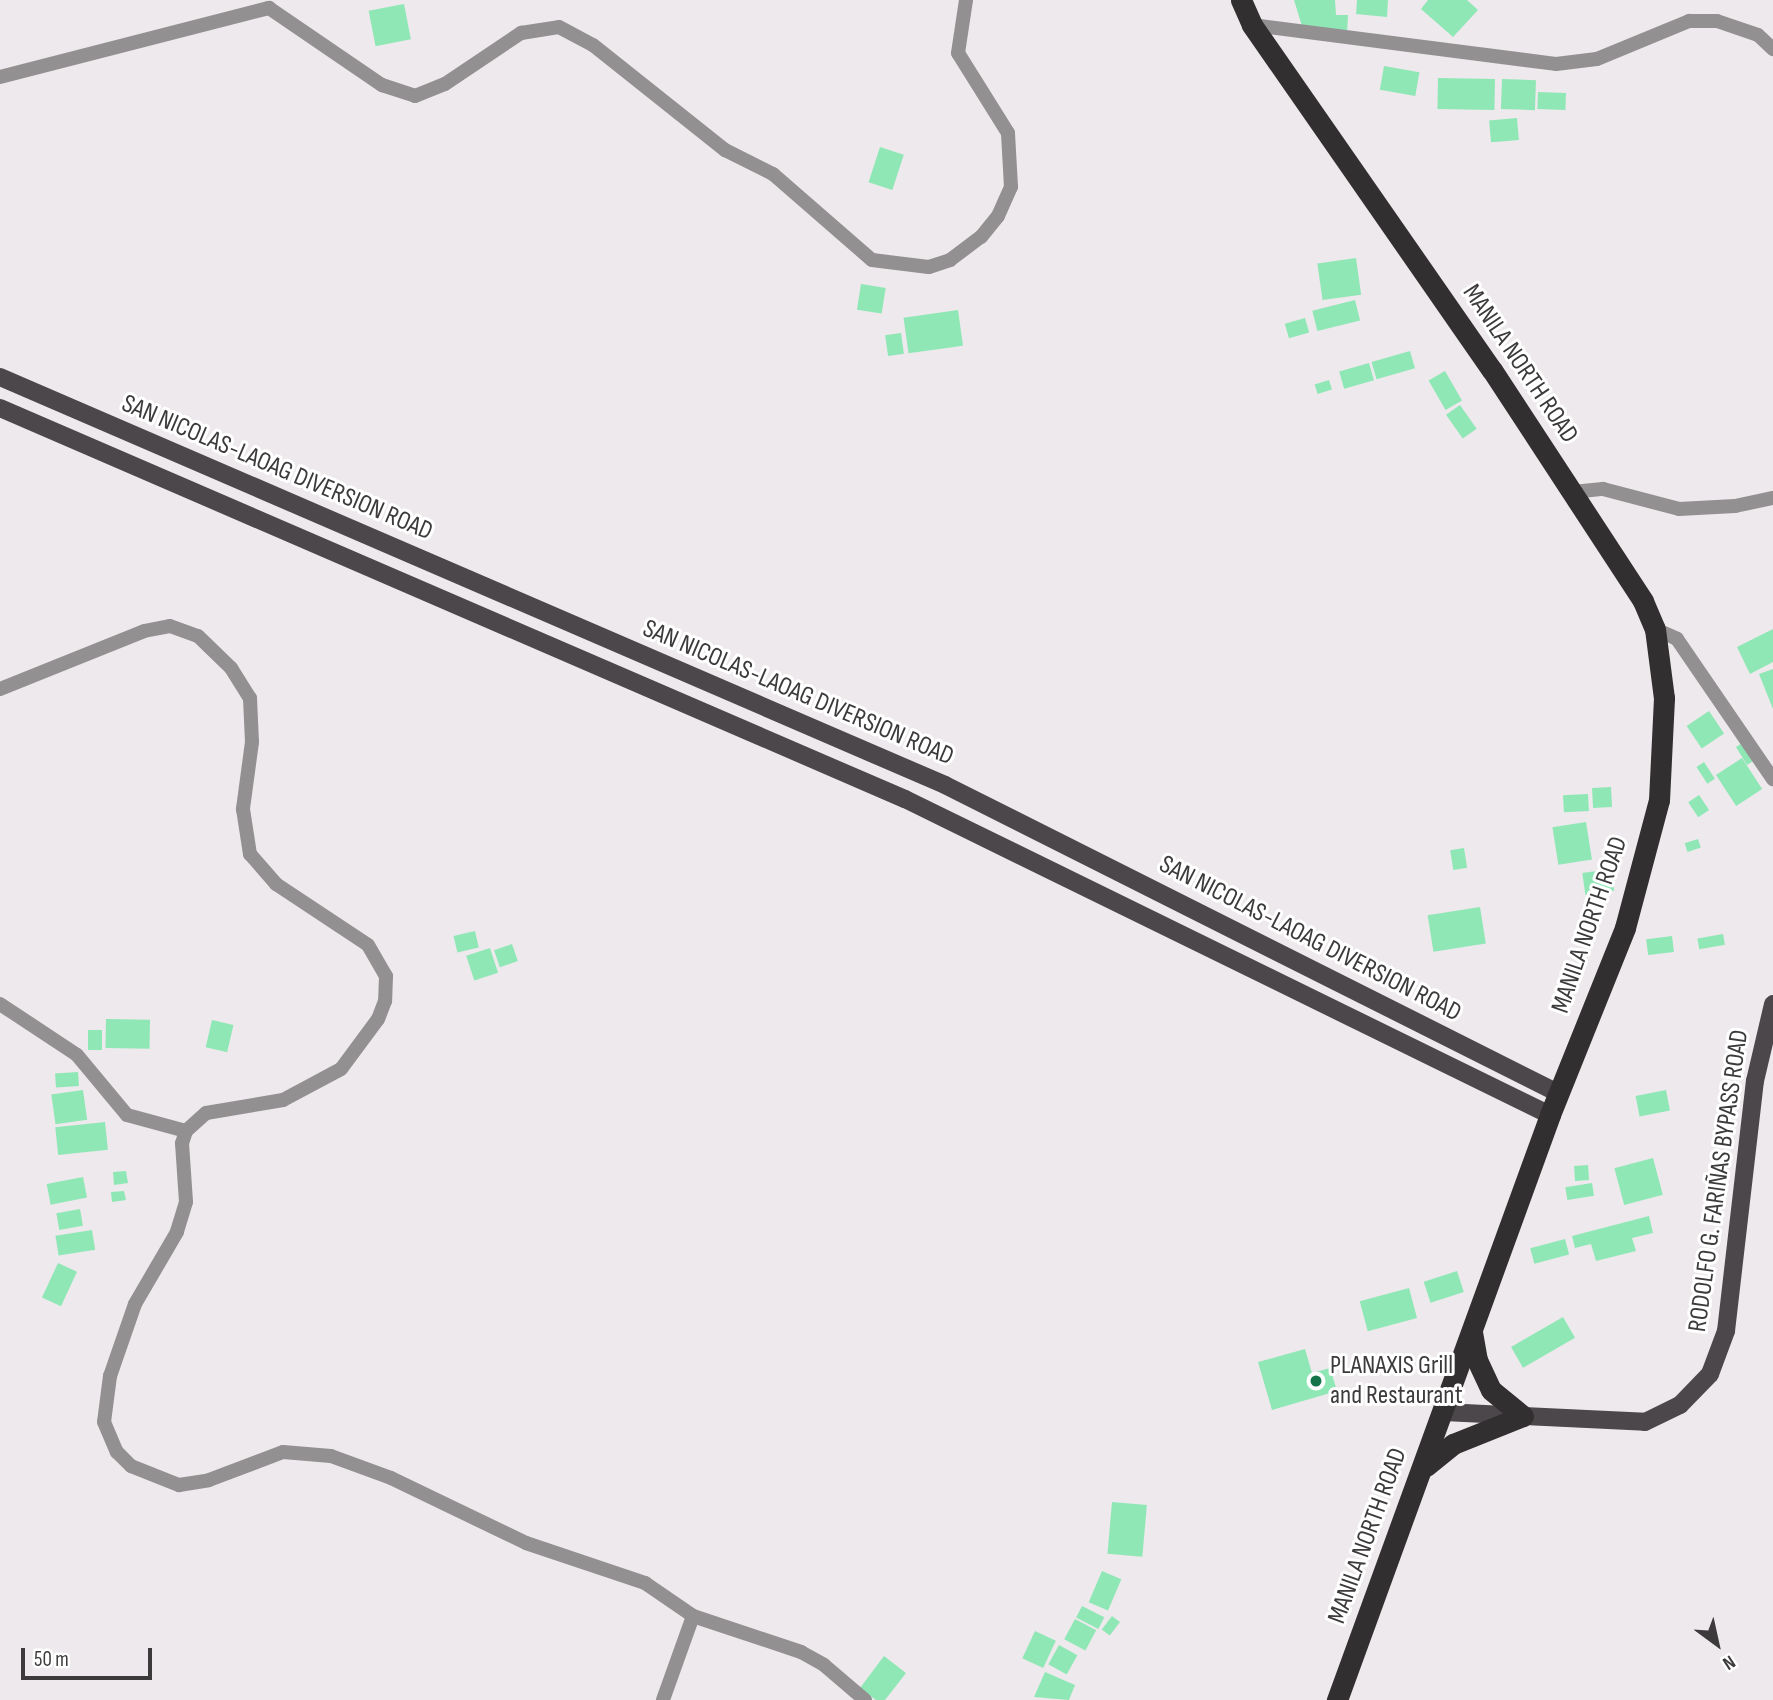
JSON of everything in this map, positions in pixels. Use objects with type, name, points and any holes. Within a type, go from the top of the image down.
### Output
[{"type":"highway","name":"MANILA NORTH ROAD","points":[[1241,0],[1252,25],[1573,492],[1643,601],[1655,629],[1664,698],[1659,800],[1625,928],[1558,1093],[1337,1700]]},
{"type":"highway","points":[[1422,1470],[1453,1444],[1523,1416],[1491,1390],[1477,1360],[1472,1332]]},
{"type":"main road","name":"SAN NICOLAS-LAOAG DIVERSION ROAD","points":[[0,377],[946,785],[1558,1093]]},
{"type":"main road","name":"SAN NICOLAS-LAOAG DIVERSION ROAD","points":[[0,408],[905,799],[1550,1115]]},
{"type":"main road","name":"RODOLFO G. FARIÑAS BYPASS ROAD","points":[[1444,1412],[1645,1422],[1680,1405],[1710,1374],[1726,1331],[1755,1080],[1773,1004]]},
{"type":"street","points":[[0,77],[269,8],[374,80],[415,96],[445,84],[521,33],[559,27],[593,45],[725,150],[773,174],[872,260],[929,267],[950,260],[981,237],[998,216],[1011,187],[1008,133],[958,53],[966,0]]},
{"type":"street","points":[[1252,25],[1556,64],[1597,59],[1689,21],[1717,21],[1758,35],[1773,49]]},
{"type":"street","points":[[1573,492],[1603,489],[1679,509],[1744,505],[1773,498]]},
{"type":"street","points":[[0,689],[144,631],[170,626],[198,636],[232,668],[250,698],[252,742],[243,809],[250,854],[276,884],[356,935],[380,961],[386,975],[385,1002],[359,1049],[341,1069],[320,1084],[283,1100],[224,1106],[206,1113],[186,1131],[182,1143],[186,1202],[177,1231],[135,1304],[110,1376],[104,1422],[117,1452],[131,1466],[179,1485],[209,1480],[283,1452],[331,1456],[391,1478],[526,1543],[645,1583],[693,1616],[801,1652],[824,1665],[865,1700]]},
{"type":"street","points":[[1655,629],[1677,639],[1773,779]]},
{"type":"street","points":[[0,1004],[77,1055],[127,1115],[186,1131]]},
{"type":"street","points":[[663,1700],[693,1616]]},
{"type":"building","points":[[1294,0],[1335,0],[1336,15],[1348,15],[1347,35],[1302,26]]},
{"type":"building","points":[[1357,0],[1388,0],[1387,17],[1356,14]]},
{"type":"building","points":[[1428,0],[1467,0],[1478,10],[1453,37],[1421,9]]},
{"type":"building","points":[[404,4],[411,39],[376,46],[369,11]]},
{"type":"building","points":[[1384,66],[1419,72],[1415,96],[1380,90]]},
{"type":"building","points":[[1438,78],[1495,79],[1494,110],[1437,109]]},
{"type":"building","points":[[1502,79],[1536,80],[1535,110],[1501,109]]},
{"type":"building","points":[[1538,92],[1566,93],[1565,110],[1537,109]]},
{"type":"building","points":[[1517,118],[1519,140],[1491,142],[1489,120]]},
{"type":"building","points":[[880,147],[904,155],[892,190],[869,182]]},
{"type":"building","points":[[1356,258],[1361,295],[1323,300],[1317,263]]},
{"type":"building","points":[[861,284],[886,288],[882,314],[857,310]]},
{"type":"building","points":[[1355,300],[1360,320],[1317,331],[1312,311]]},
{"type":"building","points":[[958,310],[963,346],[909,353],[904,318]]},
{"type":"building","points":[[1305,318],[1309,332],[1289,338],[1285,324]]},
{"type":"building","points":[[901,333],[904,354],[888,356],[885,335]]},
{"type":"building","points":[[1410,351],[1415,368],[1377,379],[1372,362]]},
{"type":"building","points":[[1369,363],[1374,380],[1344,389],[1339,372]]},
{"type":"building","points":[[1445,371],[1462,400],[1446,410],[1429,380]]},
{"type":"building","points":[[1329,380],[1332,390],[1318,394],[1315,384]]},
{"type":"building","points":[[1460,405],[1477,429],[1463,439],[1446,415]]},
{"type":"building","points":[[1773,629],[1773,662],[1750,674],[1737,647]]},
{"type":"building","points":[[1773,669],[1773,709],[1759,674]]},
{"type":"building","points":[[1709,711],[1724,733],[1702,748],[1687,726]]},
{"type":"building","points":[[1744,742],[1756,759],[1747,765],[1736,747]]},
{"type":"building","points":[[1742,758],[1762,789],[1736,806],[1716,775]]},
{"type":"building","points":[[1704,762],[1715,779],[1707,784],[1696,767]]},
{"type":"building","points":[[1611,787],[1612,807],[1593,808],[1592,788]]},
{"type":"building","points":[[1588,794],[1589,811],[1564,812],[1563,795]]},
{"type":"building","points":[[1699,795],[1709,810],[1698,817],[1688,802]]},
{"type":"building","points":[[1586,822],[1592,860],[1558,865],[1552,827]]},
{"type":"building","points":[[1698,839],[1701,848],[1687,852],[1685,843]]},
{"type":"building","points":[[1464,848],[1467,868],[1453,870],[1450,850]]},
{"type":"building","points":[[1611,869],[1614,891],[1585,895],[1582,873]]},
{"type":"building","points":[[1480,907],[1486,944],[1433,952],[1428,915]]},
{"type":"building","points":[[475,931],[479,948],[457,953],[454,936]]},
{"type":"building","points":[[1723,934],[1725,945],[1699,949],[1697,939]]},
{"type":"building","points":[[1672,936],[1674,952],[1648,955],[1646,939]]},
{"type":"building","points":[[512,944],[518,961],[500,967],[494,950]]},
{"type":"building","points":[[490,948],[498,973],[474,980],[466,956]]},
{"type":"building","points":[[106,1019],[150,1020],[149,1049],[105,1048]]},
{"type":"building","points":[[212,1020],[233,1025],[227,1052],[206,1047]]},
{"type":"building","points":[[88,1030],[102,1030],[102,1050],[88,1050]]},
{"type":"building","points":[[78,1072],[79,1086],[56,1088],[55,1074]]},
{"type":"building","points":[[83,1090],[87,1120],[55,1124],[51,1094]]},
{"type":"building","points":[[1666,1090],[1670,1111],[1640,1117],[1636,1096]]},
{"type":"building","points":[[105,1122],[108,1150],[58,1155],[55,1127]]},
{"type":"building","points":[[1653,1158],[1663,1195],[1624,1205],[1614,1168]]},
{"type":"building","points":[[1588,1165],[1589,1180],[1575,1181],[1574,1166]]},
{"type":"building","points":[[126,1171],[128,1183],[114,1185],[113,1172]]},
{"type":"building","points":[[83,1177],[87,1198],[51,1205],[47,1184]]},
{"type":"building","points":[[1592,1183],[1594,1196],[1567,1200],[1565,1187]]},
{"type":"building","points":[[124,1191],[126,1200],[112,1202],[111,1192]]},
{"type":"building","points":[[80,1209],[83,1226],[59,1230],[56,1213]]},
{"type":"building","points":[[1649,1216],[1653,1233],[1632,1238],[1636,1251],[1596,1261],[1591,1244],[1575,1248],[1572,1236]]},
{"type":"building","points":[[92,1230],[95,1250],[59,1256],[55,1236]]},
{"type":"building","points":[[1565,1239],[1569,1254],[1534,1264],[1530,1248]]},
{"type":"building","points":[[58,1263],[77,1272],[61,1306],[42,1297]]},
{"type":"building","points":[[1457,1271],[1464,1292],[1431,1303],[1424,1282]]},
{"type":"building","points":[[1409,1288],[1417,1318],[1368,1331],[1360,1301]]},
{"type":"building","points":[[1563,1317],[1575,1338],[1523,1368],[1511,1347]]},
{"type":"building","points":[[1305,1349],[1312,1373],[1330,1368],[1337,1391],[1272,1410],[1258,1362]]},
{"type":"building","points":[[1112,1502],[1147,1505],[1142,1557],[1107,1554]]},
{"type":"building","points":[[1102,1571],[1121,1579],[1108,1611],[1089,1602]]},
{"type":"building","points":[[1082,1606],[1104,1617],[1098,1629],[1076,1618]]},
{"type":"building","points":[[1112,1616],[1120,1622],[1110,1636],[1102,1630]]},
{"type":"building","points":[[1075,1619],[1096,1630],[1085,1651],[1064,1639]]},
{"type":"building","points":[[1035,1631],[1056,1641],[1043,1668],[1022,1658]]},
{"type":"building","points":[[1059,1645],[1077,1655],[1067,1674],[1048,1664]]},
{"type":"building","points":[[884,1656],[906,1673],[885,1700],[876,1700],[860,1688]]},
{"type":"building","points":[[1045,1672],[1075,1685],[1069,1700],[1034,1697]]},
{"type":"place","name":"PLANAXIS Grill and Restaurant","points":[[1316,1381]]}]
